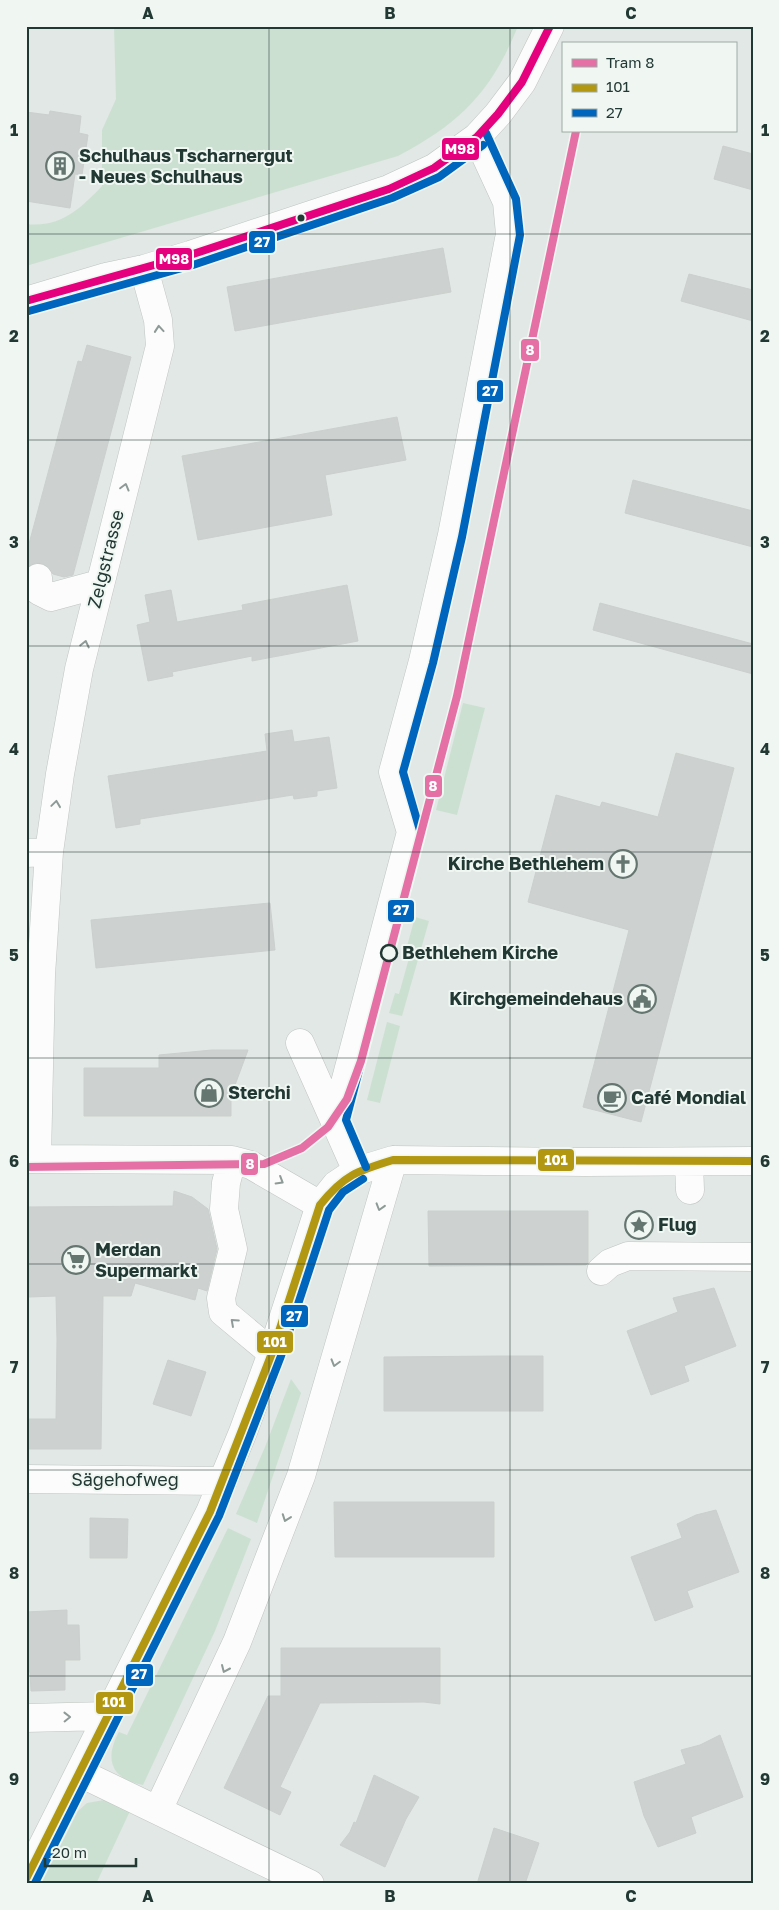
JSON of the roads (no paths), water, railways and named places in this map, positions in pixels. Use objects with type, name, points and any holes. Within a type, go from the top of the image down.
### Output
[{"type":"street","points":[[26,301],[106,277],[144,269],[390,188],[434,168],[477,137],[498,114],[522,82],[550,26]]},
{"type":"street","points":[[335,1121],[411,832],[394,772],[419,677],[450,544],[510,234],[507,202],[477,137]]},
{"type":"street","name":"Zelgstrasse","points":[[32,1159],[41,975],[38,852],[99,584],[159,358],[158,320],[144,269]]},
{"type":"street","points":[[38,578],[40,591],[51,597],[99,584]]},
{"type":"street","points":[[300,1043],[356,1171]]},
{"type":"street","points":[[32,1159],[232,1160],[265,1172],[320,1205]]},
{"type":"street","points":[[232,1160],[226,1183],[224,1209],[233,1249],[221,1298],[223,1312],[272,1354]]},
{"type":"street","points":[[158,1810],[234,1649],[296,1492],[318,1424],[393,1160]]},
{"type":"street","points":[[26,1879],[223,1481],[272,1354],[320,1205],[336,1185],[356,1171],[393,1160],[690,1162],[753,1160]]},
{"type":"street","points":[[690,1162],[690,1190]]},
{"type":"street","points":[[601,1271],[614,1261],[628,1256],[753,1257]]},
{"type":"street","name":"Sägehofweg","points":[[26,1479],[223,1481]]},
{"type":"street","points":[[26,1718],[108,1716]]},
{"type":"street","points":[[80,1772],[158,1810],[280,1877],[310,1884]]},
{"type":"tram line","name":"8","points":[[26,1167],[264,1164],[302,1148],[328,1127],[347,1099],[361,1061],[457,696],[576,132]]},
{"type":"place","name":"Schulhaus Tscharnergut - Neues Schulhaus","points":[[60,166]]},
{"type":"place","name":"Kirche Bethlehem","points":[[623,864]]},
{"type":"place","name":"Bethlehem Kirche","points":[[389,953]]},
{"type":"place","name":"Kirchgemeindehaus","points":[[642,999]]},
{"type":"place","name":"Sterchi","points":[[209,1093]]},
{"type":"place","name":"Café Mondial","points":[[612,1098]]},
{"type":"place","name":"Flug","points":[[639,1225]]},
{"type":"place","name":"Merdan Supermarkt","points":[[76,1260]]}]
